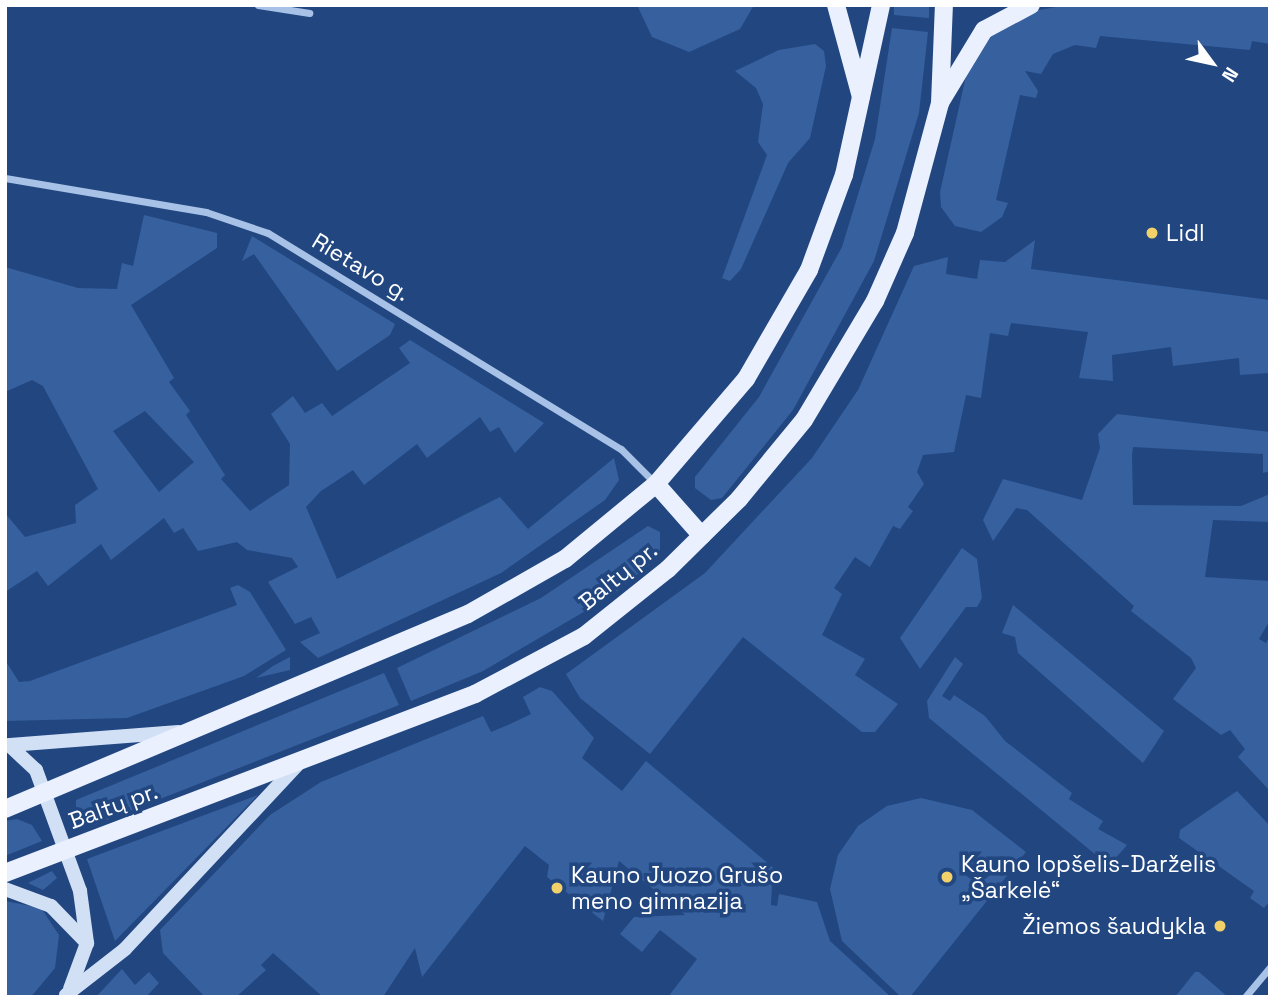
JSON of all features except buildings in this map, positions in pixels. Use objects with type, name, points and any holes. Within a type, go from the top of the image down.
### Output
[{"type":"main road","points":[[836,5],[863,104]]},
{"type":"main road","name":"Baltų pr.","points":[[5,809],[200,730],[490,603],[565,559],[656,484],[721,413],[774,335],[828,222],[863,104],[881,5]]},
{"type":"main road","name":"Baltų pr.","points":[[5,873],[446,707],[544,660],[624,606],[702,536],[768,465],[840,366],[905,233],[940,103],[944,5]]},
{"type":"main road","points":[[940,103],[984,30],[1031,5]]},
{"type":"main road","points":[[656,484],[702,536]]},
{"type":"main road","points":[[7,745],[200,730]]},
{"type":"main road","points":[[7,745],[31,762],[66,849],[87,943],[65,996]]},
{"type":"main road","points":[[65,996],[125,949],[297,765]]},
{"type":"main road","points":[[5,889],[51,906],[87,943]]},
{"type":"street","points":[[258,5],[309,13]]},
{"type":"street","name":"Rietavo g.","points":[[5,177],[206,212],[268,233],[621,449],[656,484]]},
{"type":"street","points":[[1245,997],[1270,967]]},
{"type":"shaded area","points":[[637,5],[754,5],[740,29],[689,52],[652,37]]},
{"type":"shaded area","points":[[894,5],[929,5],[929,18],[894,15]]},
{"type":"shaded area","points":[[1068,5],[1270,5],[1270,44],[1252,41],[1250,50],[1100,36],[1096,48],[1075,45],[1053,54],[1041,74],[1025,71],[1038,91],[1036,98],[1020,95],[996,200],[1008,203],[1002,217],[981,232],[955,226],[941,207],[940,192],[968,67],[988,37],[1033,11]]},
{"type":"shaded area","points":[[892,28],[928,32],[919,113],[874,261],[793,410],[722,498],[711,500],[695,488],[695,477],[759,397],[842,247],[875,139]]},
{"type":"shaded area","points":[[815,44],[824,51],[826,66],[810,138],[788,163],[741,269],[730,281],[722,278],[767,155],[758,142],[763,104],[756,88],[735,71],[779,50]]},
{"type":"shaded area","points":[[144,215],[217,233],[217,248],[131,305],[174,378],[169,382],[190,411],[186,415],[225,475],[221,479],[250,511],[289,485],[290,444],[271,414],[293,396],[305,413],[322,403],[332,416],[410,363],[399,348],[410,340],[544,423],[515,453],[499,427],[490,432],[480,417],[427,458],[417,444],[364,485],[353,470],[321,491],[306,507],[337,579],[500,497],[528,529],[614,458],[619,480],[605,500],[501,573],[318,658],[300,642],[320,633],[311,617],[295,624],[268,582],[298,567],[292,558],[247,550],[237,542],[198,551],[183,528],[174,533],[164,518],[111,560],[101,544],[48,586],[37,571],[5,592],[5,513],[25,537],[76,523],[75,505],[98,489],[43,386],[32,380],[5,392],[5,267],[78,288],[117,289],[122,263],[133,266]],"holes":[[[145,411],[194,462],[159,492],[113,431]]]},
{"type":"shaded area","points":[[252,236],[395,324],[390,335],[337,371],[254,254],[242,261]]},
{"type":"shaded area","points":[[1035,240],[1031,269],[1270,300],[1269,373],[1240,375],[1239,358],[1173,366],[1171,347],[1112,355],[1113,381],[1079,378],[1088,332],[1011,323],[1008,336],[990,333],[981,398],[966,395],[954,452],[923,455],[917,472],[924,484],[908,507],[913,511],[900,529],[893,526],[870,567],[855,557],[834,588],[842,594],[822,635],[865,659],[855,675],[898,704],[875,732],[862,732],[743,637],[650,754],[580,698],[566,674],[705,573],[812,458],[858,390],[914,266],[948,257],[946,274],[977,279],[980,260],[1005,262]]},
{"type":"shaded area","points":[[1117,414],[1270,432],[1270,471],[1263,473],[1263,454],[1133,447],[1132,455],[1133,505],[1241,506],[1270,494],[1270,522],[1213,520],[1205,577],[1270,581],[1270,620],[1259,639],[1266,643],[1270,636],[1270,791],[1238,757],[1245,749],[1230,730],[1221,735],[1173,699],[1196,668],[1191,658],[1131,611],[1134,606],[1027,510],[1016,508],[993,541],[983,520],[1003,479],[1082,500],[1100,448],[1098,434]]},
{"type":"shaded area","points":[[648,526],[660,532],[660,556],[611,596],[483,671],[411,701],[397,668],[541,598]]},
{"type":"shaded area","points":[[962,548],[977,559],[982,598],[977,607],[966,607],[920,669],[900,638]]},
{"type":"shaded area","points":[[238,585],[250,592],[286,650],[244,676],[127,718],[5,721],[5,660],[19,682],[30,681],[237,605],[230,588]]},
{"type":"shaded area","points":[[1013,605],[1164,731],[1143,763],[1018,653],[1015,637],[1002,633]]},
{"type":"shaded area","points":[[290,657],[290,670],[256,678],[273,666]]},
{"type":"shaded area","points":[[955,657],[963,664],[942,696],[950,701],[954,695],[985,716],[1005,741],[1072,793],[1069,799],[1103,821],[1098,829],[1127,845],[1114,860],[1107,864],[929,718],[927,701]]},
{"type":"shaded area","points":[[384,673],[399,705],[94,825],[76,822],[76,800]]},
{"type":"shaded area","points":[[540,687],[552,691],[594,738],[582,758],[622,791],[646,761],[782,875],[781,884],[772,884],[771,905],[777,906],[779,894],[817,902],[830,941],[891,997],[668,997],[697,959],[660,930],[642,952],[620,934],[634,917],[685,915],[619,861],[603,921],[547,877],[549,865],[525,846],[422,977],[415,948],[383,997],[323,997],[273,953],[261,965],[266,970],[236,997],[205,997],[163,953],[160,930],[270,815],[321,782],[483,716],[491,732],[508,725],[531,714],[523,697]]},
{"type":"shaded area","points":[[1237,791],[1270,826],[1270,901],[1264,908],[1250,898],[1254,891],[1179,838],[1180,830]]},
{"type":"shaded area","points":[[258,795],[115,941],[87,859]]},
{"type":"shaded area","points":[[921,798],[972,810],[1026,852],[910,997],[901,997],[842,941],[830,889],[838,855],[858,826],[887,806]]},
{"type":"shaded area","points":[[17,819],[32,825],[42,841],[5,856],[5,821]]},
{"type":"shaded area","points":[[52,871],[57,878],[43,890],[28,883]]},
{"type":"shaded area","points":[[5,901],[41,908],[59,935],[55,968],[31,997],[5,997]]},
{"type":"shaded area","points":[[122,969],[135,985],[149,972],[159,983],[146,997],[96,997]]},
{"type":"shaded area","points":[[1195,972],[1199,972],[1228,997],[1175,997]]},
{"type":"place","name":"Lidl","points":[[1152,233]]},
{"type":"place","name":"Kauno lopšelis-Darželis „Šarkelė“","points":[[947,877]]},
{"type":"place","name":"Kauno Juozo Grušo meno gimnazija","points":[[557,888]]},
{"type":"place","name":"Žiemos šaudykla","points":[[1220,926]]}]
